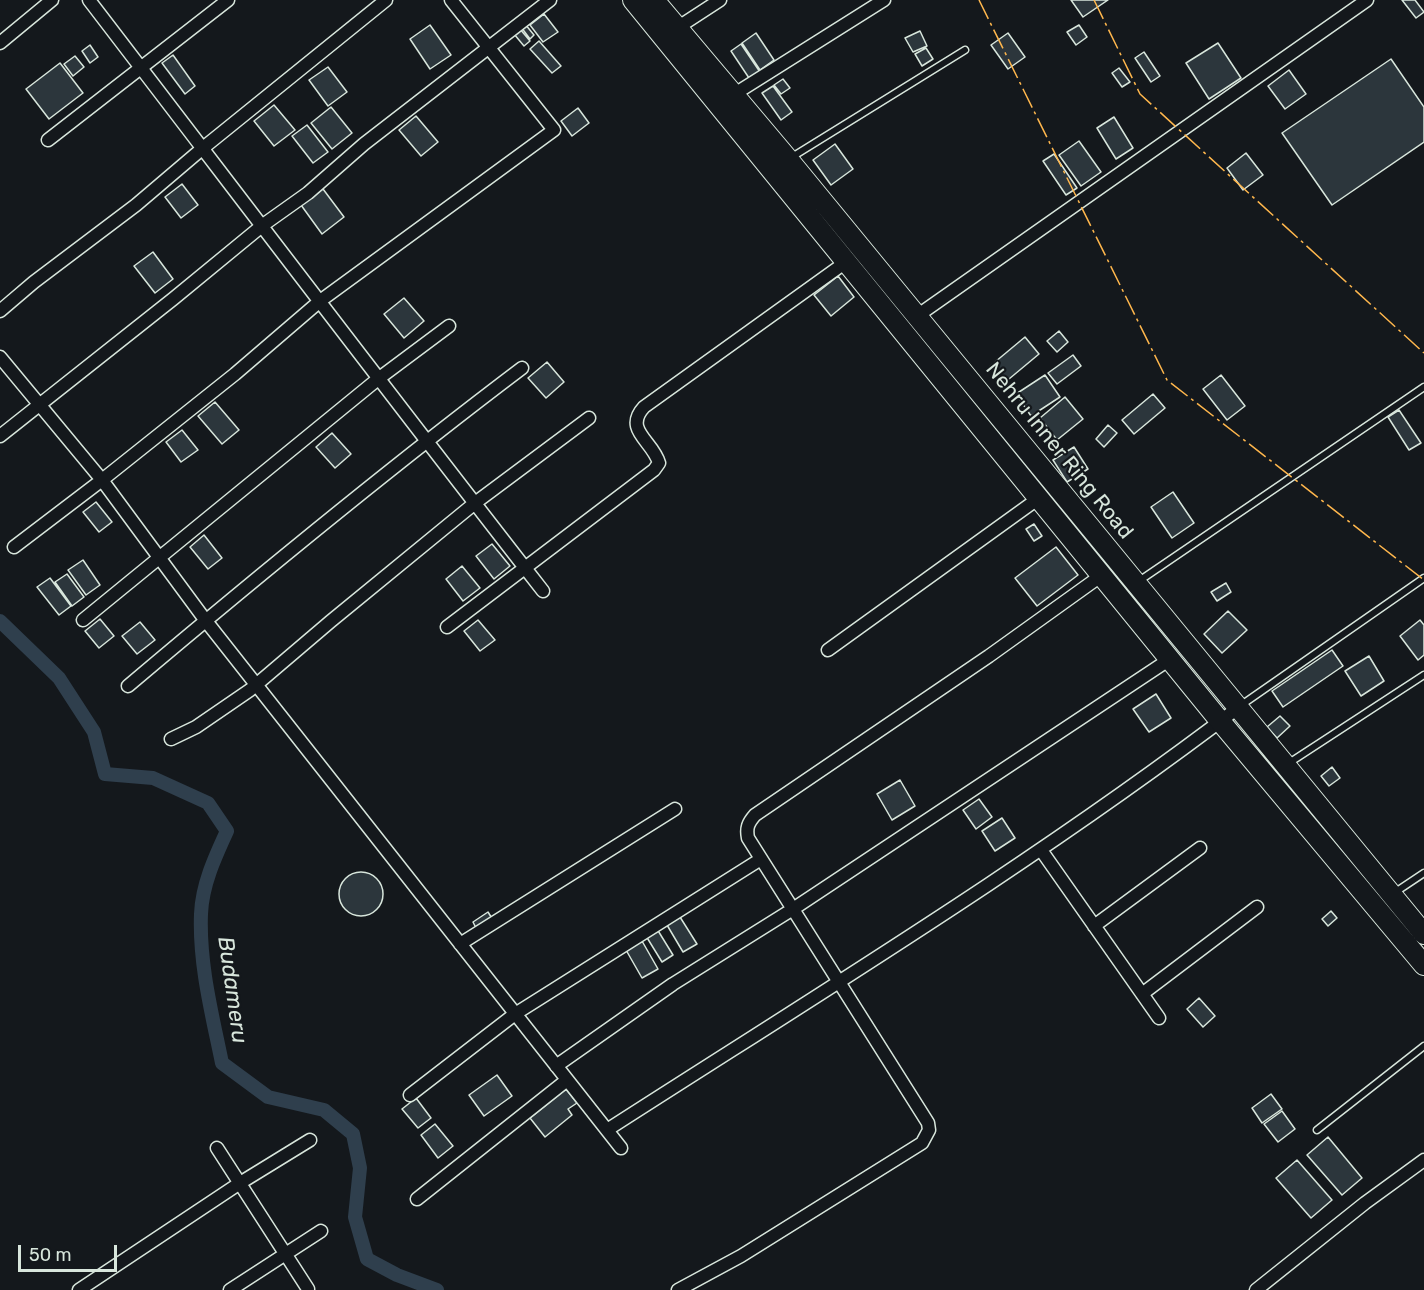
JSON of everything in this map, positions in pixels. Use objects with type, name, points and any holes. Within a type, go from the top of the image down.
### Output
[{"type":"main road","points":[[633,0],[1220,721],[1424,965]]},
{"type":"main road","name":"Nehru Inner Ring Road","points":[[654,0],[918,316],[1424,934]]},
{"type":"street","points":[[0,43],[52,0]]},
{"type":"street","points":[[89,0],[543,591]]},
{"type":"street","points":[[48,140],[228,0]]},
{"type":"street","points":[[0,311],[34,282],[136,205],[386,0]]},
{"type":"street","points":[[14,547],[235,374],[320,301],[554,130],[451,0]]},
{"type":"street","points":[[0,436],[263,225],[308,193],[364,144],[550,0]]},
{"type":"street","points":[[677,28],[720,0]]},
{"type":"street","points":[[733,95],[884,0]]},
{"type":"street","points":[[918,316],[1367,0]]},
{"type":"street","points":[[447,627],[654,470],[659,463],[657,456],[636,426],[636,416],[644,407],[846,262]]},
{"type":"street","points":[[83,620],[378,379],[449,326]]},
{"type":"street","points":[[0,357],[102,480],[206,621],[621,1148]]},
{"type":"street","points":[[128,686],[426,441],[522,368]]},
{"type":"street","points":[[171,739],[196,727],[256,685],[474,503],[589,418]]},
{"type":"street","points":[[828,650],[1039,498]]},
{"type":"street","points":[[678,1290],[741,1256],[922,1143],[929,1130],[928,1123],[748,838],[749,822],[755,815],[989,656],[1102,575]]},
{"type":"street","points":[[556,1066],[673,984],[794,909],[1170,659]]},
{"type":"street","points":[[607,1130],[838,981],[878,958],[1041,850],[1148,775],[1239,707]]},
{"type":"street","points":[[460,944],[675,809]]},
{"type":"street","points":[[1094,926],[1200,848]]},
{"type":"street","points":[[1041,850],[1159,1018]]},
{"type":"street","points":[[411,1095],[515,1014],[761,859]]},
{"type":"street","points":[[1142,994],[1257,907]]},
{"type":"street","points":[[417,1199],[567,1080]]},
{"type":"street","points":[[79,1290],[240,1183],[310,1140]]},
{"type":"street","points":[[217,1148],[308,1289]]},
{"type":"street","points":[[1256,1290],[1365,1203],[1424,1160]]},
{"type":"street","points":[[230,1290],[321,1231]]},
{"type":"lane","points":[[788,159],[965,51]]},
{"type":"lane","points":[[1136,583],[1424,387]]},
{"type":"lane","points":[[1239,707],[1424,578]]},
{"type":"lane","points":[[1286,765],[1424,675]]},
{"type":"lane","points":[[1391,895],[1424,873]]},
{"type":"lane","points":[[1317,1130],[1424,1046]]},
{"type":"building","points":[[1071,0],[1108,0],[1083,17]]},
{"type":"building","points":[[1402,0],[1415,0],[1424,12],[1416,18]]},
{"type":"building","points":[[544,14],[558,32],[543,42],[530,25]]},
{"type":"building","points":[[525,24],[534,35],[530,39],[521,27]]},
{"type":"building","points":[[430,25],[451,55],[430,69],[410,39]]},
{"type":"building","points":[[1079,25],[1087,37],[1076,45],[1067,32]]},
{"type":"building","points":[[520,29],[530,41],[524,46],[514,34]]},
{"type":"building","points":[[920,31],[927,46],[913,52],[905,38]]},
{"type":"building","points":[[756,33],[774,60],[760,70],[742,43]]},
{"type":"building","points":[[1008,33],[1025,57],[1008,69],[991,45]]},
{"type":"building","points":[[539,41],[561,66],[552,73],[530,49]]},
{"type":"building","points":[[1218,43],[1241,78],[1209,99],[1186,63]]},
{"type":"building","points":[[741,44],[760,72],[749,78],[731,51]]},
{"type":"building","points":[[90,45],[98,57],[90,63],[82,51]]},
{"type":"building","points":[[926,48],[933,59],[922,66],[915,54]]},
{"type":"building","points":[[1144,52],[1160,76],[1151,82],[1135,58]]},
{"type":"building","points":[[173,55],[195,86],[185,94],[162,63]]},
{"type":"building","points":[[75,56],[84,67],[73,76],[64,64]]},
{"type":"building","points":[[1391,59],[1424,107],[1424,142],[1332,205],[1282,133]]},
{"type":"building","points":[[60,63],[83,93],[49,119],[26,89]]},
{"type":"building","points":[[328,67],[347,92],[328,106],[309,80]]},
{"type":"building","points":[[1119,68],[1130,82],[1122,87],[1112,73]]},
{"type":"building","points":[[1289,70],[1306,94],[1285,109],[1268,86]]},
{"type":"building","points":[[783,79],[790,88],[781,94],[774,85]]},
{"type":"building","points":[[773,86],[792,112],[781,120],[762,93]]},
{"type":"building","points":[[274,105],[295,130],[274,146],[254,121]]},
{"type":"building","points":[[331,107],[352,133],[332,149],[311,123]]},
{"type":"building","points":[[578,108],[589,123],[572,136],[561,121]]},
{"type":"building","points":[[416,116],[438,142],[421,156],[399,130]]},
{"type":"building","points":[[1114,117],[1133,148],[1116,159],[1097,128]]},
{"type":"building","points":[[307,125],[328,152],[313,163],[292,136]]},
{"type":"building","points":[[1079,141],[1101,172],[1081,186],[1059,155]]},
{"type":"building","points":[[835,144],[853,169],[831,185],[813,160]]},
{"type":"building","points":[[1246,153],[1263,175],[1243,190],[1227,168]]},
{"type":"building","points":[[1054,154],[1077,188],[1066,195],[1043,161]]},
{"type":"building","points":[[182,184],[198,205],[181,218],[165,197]]},
{"type":"building","points":[[323,189],[344,217],[322,234],[301,205]]},
{"type":"building","points":[[153,252],[173,279],[155,293],[134,266]]},
{"type":"building","points":[[838,276],[854,297],[831,316],[814,295]]},
{"type":"building","points":[[404,298],[424,321],[404,338],[384,314]]},
{"type":"building","points":[[1059,331],[1068,342],[1057,352],[1047,341]]},
{"type":"building","points":[[1025,337],[1039,354],[1003,384],[989,367]]},
{"type":"building","points":[[1073,355],[1081,366],[1057,384],[1048,373]]},
{"type":"building","points":[[547,362],[564,382],[546,398],[528,378]]},
{"type":"building","points":[[1045,375],[1060,397],[1031,416],[1016,394]]},
{"type":"building","points":[[1221,375],[1245,406],[1227,420],[1203,389]]},
{"type":"building","points":[[1153,394],[1165,408],[1134,434],[1122,420]]},
{"type":"building","points":[[1065,397],[1083,419],[1057,440],[1040,418]]},
{"type":"building","points":[[215,402],[239,430],[222,444],[198,416]]},
{"type":"building","points":[[1399,410],[1421,443],[1409,450],[1388,417]]},
{"type":"building","points":[[1108,425],[1117,433],[1104,447],[1096,439]]},
{"type":"building","points":[[182,430],[198,450],[181,462],[166,442]]},
{"type":"building","points":[[332,433],[351,454],[335,468],[316,447]]},
{"type":"building","points":[[1074,447],[1088,469],[1067,482],[1053,460]]},
{"type":"building","points":[[1173,492],[1194,523],[1172,538],[1151,507]]},
{"type":"building","points":[[96,502],[112,522],[99,532],[83,512]]},
{"type":"building","points":[[1034,524],[1042,536],[1034,541],[1026,529]]},
{"type":"building","points":[[204,535],[222,558],[208,569],[190,547]]},
{"type":"building","points":[[492,544],[510,566],[494,579],[476,556]]},
{"type":"building","points":[[1056,547],[1078,575],[1037,606],[1015,578]]},
{"type":"building","points":[[83,560],[100,585],[86,595],[68,570]]},
{"type":"building","points":[[462,566],[480,588],[463,601],[446,579]]},
{"type":"building","points":[[67,574],[84,597],[72,606],[55,582]]},
{"type":"building","points":[[50,578],[71,606],[59,615],[37,587]]},
{"type":"building","points":[[1226,583],[1231,592],[1217,601],[1211,592]]},
{"type":"building","points":[[1228,611],[1247,630],[1222,653],[1204,634]]},
{"type":"building","points":[[100,619],[114,636],[99,648],[85,631]]},
{"type":"building","points":[[478,620],[495,640],[480,651],[464,631]]},
{"type":"building","points":[[1420,620],[1424,625],[1424,655],[1418,660],[1400,636]]},
{"type":"building","points":[[140,622],[155,640],[137,654],[122,636]]},
{"type":"building","points":[[1332,650],[1343,666],[1283,707],[1272,691]]},
{"type":"building","points":[[1369,656],[1384,681],[1361,696],[1345,671]]},
{"type":"building","points":[[1156,694],[1171,718],[1149,732],[1133,709]]},
{"type":"building","points":[[1280,716],[1290,726],[1277,738],[1267,727]]},
{"type":"building","points":[[1332,767],[1340,778],[1329,786],[1321,776]]},
{"type":"building","points":[[900,780],[915,806],[892,820],[877,794]]},
{"type":"building","points":[[979,799],[992,817],[976,829],[963,810]]},
{"type":"building","points":[[1002,818],[1015,838],[995,851],[982,831]]},
{"type":"building","points":[[361,872],[376,879],[383,894],[376,909],[361,916],[346,909],[339,894],[346,879]]},
{"type":"building","points":[[1331,911],[1337,918],[1328,926],[1322,919]]},
{"type":"building","points":[[488,912],[493,920],[477,930],[473,922]]},
{"type":"building","points":[[680,917],[697,944],[683,952],[667,925]]},
{"type":"building","points":[[657,929],[673,955],[662,962],[646,936]]},
{"type":"building","points":[[642,941],[658,969],[642,978],[626,950]]},
{"type":"building","points":[[1199,998],[1215,1016],[1203,1027],[1187,1009]]},
{"type":"building","points":[[497,1075],[512,1096],[484,1116],[469,1095]]},
{"type":"building","points":[[566,1089],[577,1103],[568,1109],[572,1115],[545,1137],[530,1118]]},
{"type":"building","points":[[1271,1094],[1282,1109],[1262,1123],[1252,1108]]},
{"type":"building","points":[[416,1098],[431,1118],[418,1128],[402,1109]]},
{"type":"building","points":[[1282,1111],[1295,1129],[1278,1142],[1264,1124]]},
{"type":"building","points":[[435,1124],[453,1146],[438,1158],[421,1135]]},
{"type":"building","points":[[1328,1137],[1362,1178],[1342,1195],[1307,1155]]},
{"type":"building","points":[[1297,1160],[1332,1200],[1311,1218],[1276,1178]]},
{"type":"waterway","name":"Budameru","points":[[0,621],[59,678],[94,732],[105,774],[153,778],[208,803],[227,831],[207,882],[201,914],[204,970],[222,1063],[268,1097],[324,1110],[353,1134],[360,1168],[355,1217],[367,1259],[397,1275],[437,1290]]},
{"type":"power","points":[[979,0],[1167,380],[1424,580]]},
{"type":"power","points":[[1094,0],[1140,94],[1424,353]]}]
